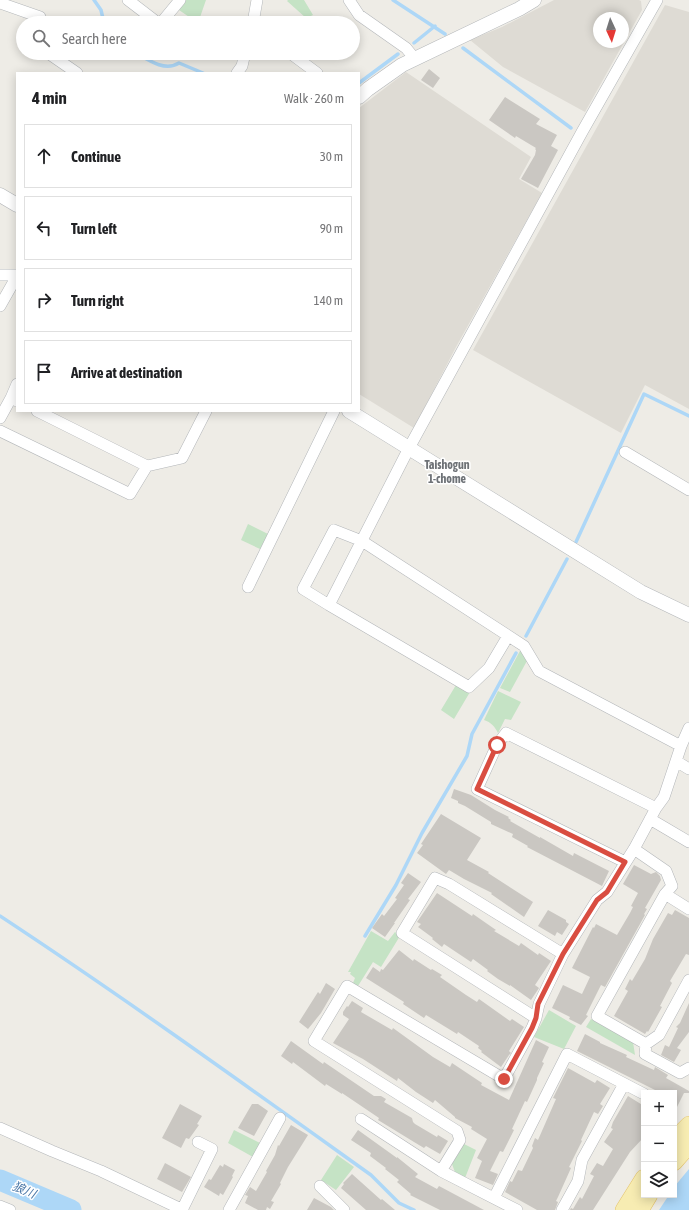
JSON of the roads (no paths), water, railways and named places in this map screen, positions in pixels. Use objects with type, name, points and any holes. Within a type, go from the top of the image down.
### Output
[{"type":"main road","points":[[677,1137],[689,1125]]},
{"type":"main road","points":[[677,1159],[689,1145]]},
{"type":"main road","points":[[624,1210],[641,1183]]},
{"type":"main road","points":[[640,1210],[648,1198]]},
{"type":"street","points":[[128,0],[149,16]]},
{"type":"street","points":[[167,16],[180,0]]},
{"type":"street","points":[[254,16],[257,0]]},
{"type":"street","points":[[349,0],[359,15],[406,48],[415,58]]},
{"type":"street","points":[[360,96],[385,77],[415,58],[519,9],[534,0]]},
{"type":"street","points":[[329,605],[409,448],[582,132],[657,0]]},
{"type":"street","points":[[0,3],[37,16]]},
{"type":"street","points":[[58,60],[76,72]]},
{"type":"street","points":[[238,72],[244,60]]},
{"type":"street","points":[[299,60],[316,72]]},
{"type":"street","points":[[0,195],[16,205]]},
{"type":"street","points":[[0,275],[16,275]]},
{"type":"street","points":[[0,306],[16,277]]},
{"type":"street","points":[[0,418],[14,399],[16,389]]},
{"type":"street","points":[[39,412],[147,466],[182,458],[205,412]]},
{"type":"street","points":[[248,586],[334,412]]},
{"type":"street","points":[[351,412],[641,592],[689,615]]},
{"type":"street","points":[[0,431],[130,494],[147,466]]},
{"type":"street","points":[[625,452],[689,490]]},
{"type":"street","points":[[508,636],[489,668],[469,687],[303,589],[334,530],[362,541],[524,646],[539,671],[681,746]]},
{"type":"street","points":[[441,1171],[460,1140],[457,1131],[314,1041],[347,986],[504,1079],[532,1028],[536,1018],[538,1004],[563,954],[597,900],[607,892],[634,849],[656,808],[664,797],[681,746],[689,728]]},
{"type":"street","points":[[625,862],[477,789],[497,745],[506,732],[656,808]]},
{"type":"street","points":[[676,761],[689,769]]},
{"type":"street","points":[[650,819],[689,842]]},
{"type":"street","points":[[634,849],[666,871],[672,886],[665,894],[598,1016],[646,1044]]},
{"type":"street","points":[[536,1018],[402,933],[435,878],[449,884],[563,954]]},
{"type":"street","points":[[665,894],[689,909]]},
{"type":"street","points":[[689,980],[659,1035],[646,1044],[645,1054],[680,1073],[689,1068]]},
{"type":"street","points":[[494,1198],[566,1054],[641,1092]]},
{"type":"street","points":[[562,1210],[578,1181],[582,1160],[624,1084]]},
{"type":"street","points":[[229,1210],[280,1118]]},
{"type":"street","points":[[362,1118],[441,1171],[517,1210]]},
{"type":"street","points":[[0,1128],[101,1171],[183,1210],[212,1150],[198,1142]]},
{"type":"street","points":[[320,1186],[342,1209]]},
{"type":"street","points":[[0,1206],[10,1210]]},
{"type":"water","points":[[689,1169],[689,1210],[659,1210],[667,1198],[677,1198],[677,1183]]},
{"type":"waterway","points":[[94,0],[101,10],[102,16]]},
{"type":"waterway","points":[[393,0],[445,34]]},
{"type":"waterway","points":[[414,43],[435,26]]},
{"type":"waterway","points":[[463,48],[571,128]]},
{"type":"waterway","points":[[360,82],[398,54]]},
{"type":"waterway","points":[[148,60],[162,66],[179,63],[201,72]]},
{"type":"waterway","points":[[576,542],[644,394],[689,416]]},
{"type":"waterway","points":[[526,636],[567,559]]},
{"type":"waterway","points":[[365,936],[396,885],[422,833],[467,756],[472,734],[516,653]]},
{"type":"waterway","points":[[0,916],[94,979],[233,1076],[371,1175],[399,1203],[414,1210]]},
{"type":"waterway","name":"狼川","points":[[0,1180],[71,1210]]},
{"type":"district","name":"Taishogun 1-chome","points":[[447,472]]}]
